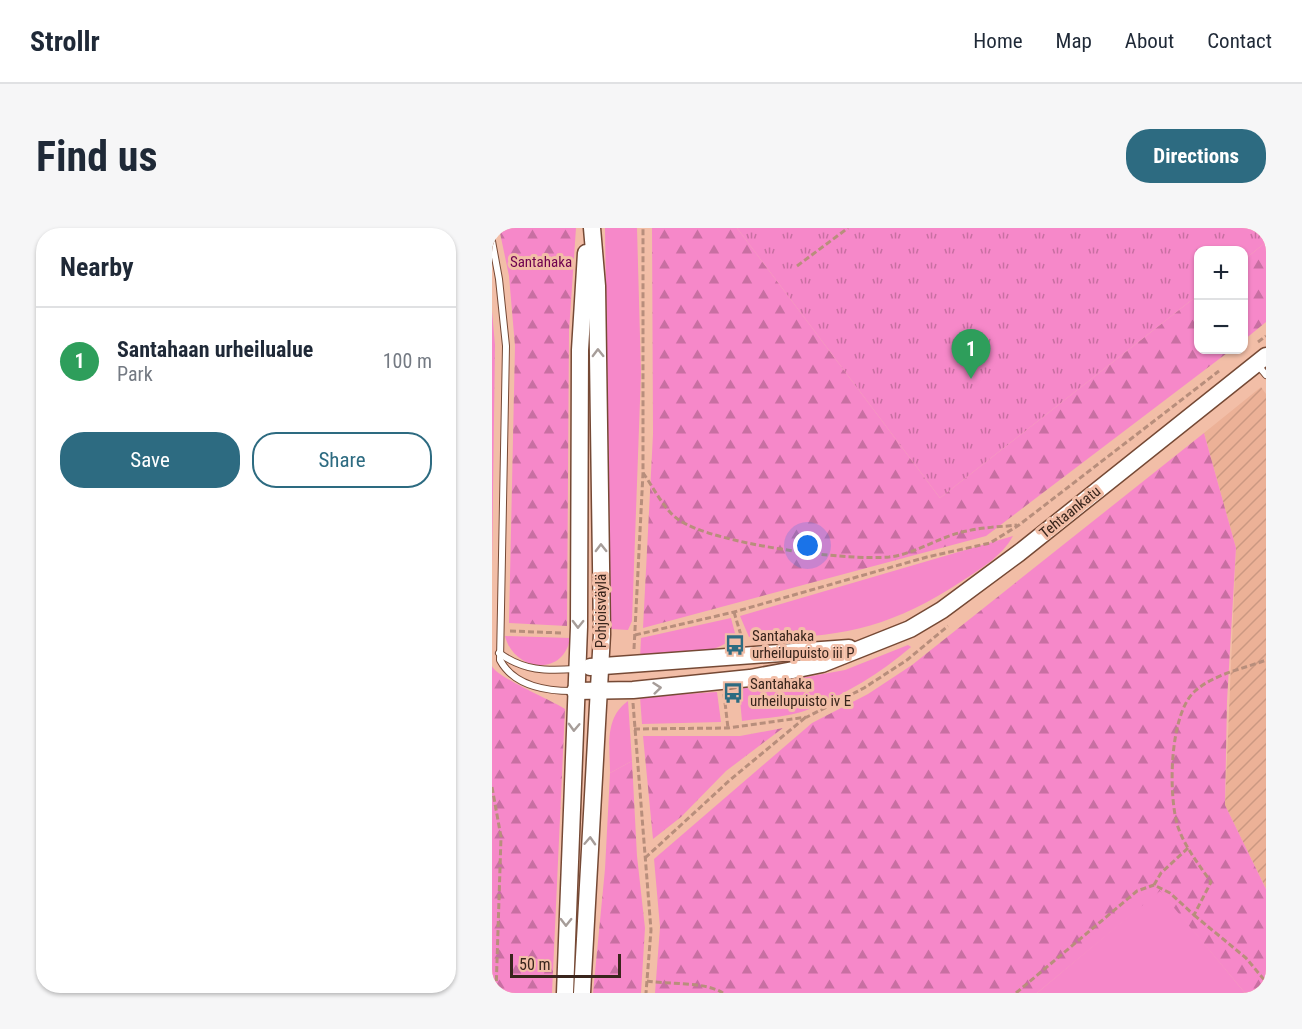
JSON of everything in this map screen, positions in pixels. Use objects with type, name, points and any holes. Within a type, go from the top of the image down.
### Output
[{"type":"main road","name":"Pohjoisväylä","points":[[582,993],[600,666],[598,337],[590,228]]},
{"type":"main road","name":"Pohjoisväylä","points":[[565,993],[576,668],[580,350],[590,228]]},
{"type":"main road","name":"Tehtaankatu","points":[[575,691],[633,690],[722,681],[822,664],[862,646],[910,629],[942,610],[1019,553],[1261,359]]},
{"type":"main road","name":"Tehtaankatu","points":[[576,668],[862,646]]},
{"type":"lane","points":[[492,241],[500,279],[506,346],[499,653],[504,668],[516,680],[560,691],[575,691]]},
{"type":"lane","points":[[499,653],[510,661],[535,670],[576,668]]},
{"type":"path","points":[[633,664],[643,473],[643,228]]},
{"type":"path","points":[[797,266],[848,228]]},
{"type":"path","points":[[1261,359],[1266,336]]},
{"type":"path","points":[[634,635],[734,612],[927,557],[990,543],[1019,525],[1228,365]]},
{"type":"path","points":[[643,473],[676,518],[695,530],[727,539],[820,553],[862,557],[891,556],[966,531],[1019,525]]},
{"type":"path","points":[[734,612],[747,655]]},
{"type":"path","points":[[645,858],[730,780],[807,717],[864,688],[906,660],[950,624]]},
{"type":"path","points":[[500,631],[562,633]]},
{"type":"path","points":[[1194,915],[1211,882],[1188,848],[1174,812],[1174,750],[1183,706],[1196,691],[1207,683],[1266,660]]},
{"type":"path","points":[[722,681],[728,728]]},
{"type":"path","points":[[633,690],[634,729],[651,930],[646,993]]},
{"type":"path","points":[[634,729],[728,728],[807,717]]},
{"type":"path","points":[[492,787],[501,837],[496,993]]},
{"type":"path","points":[[1016,993],[1137,891],[1154,885],[1161,873],[1188,848]]},
{"type":"path","points":[[1154,885],[1170,893],[1246,958],[1266,982]]},
{"type":"path","points":[[647,981],[675,986],[689,984],[723,993]]},
{"type":"shaded area","points":[[1261,387],[1266,394],[1266,889],[1225,805],[1236,548],[1204,433]]},
{"type":"green space","name":"Santahaka","points":[[499,228],[576,228],[569,331],[567,626],[509,623],[515,346],[509,276]]},
{"type":"green space","points":[[605,228],[637,228],[641,373],[632,621],[628,630],[611,629]]},
{"type":"green space","points":[[652,228],[737,228],[940,498],[1194,298],[1194,354],[1226,354],[986,536],[643,628],[653,434]]},
{"type":"green space","points":[[737,228],[1266,228],[1266,242],[1248,257],[1248,246],[1194,246],[1194,298],[940,498]]},
{"type":"green space","points":[[1266,242],[1266,322],[1248,337],[1248,300],[1248,257]]},
{"type":"green space","name":"Santahaka","points":[[492,311],[495,345],[492,567]]},
{"type":"green space","points":[[1204,433],[1236,548],[1227,701],[1225,805],[1266,889],[1266,993],[1245,993],[1160,891],[1037,993],[655,993],[660,927],[654,859],[812,723],[868,694],[912,665]]},
{"type":"green space","points":[[1013,536],[991,561],[969,576],[936,597],[885,621],[835,633],[749,637],[740,616]]},
{"type":"green space","points":[[731,618],[736,637],[714,649],[690,655],[640,658],[641,638]]},
{"type":"green space","points":[[505,636],[570,638],[566,651],[559,659],[549,664],[539,665],[528,663],[518,657],[510,648]]},
{"type":"green space","points":[[908,645],[911,647],[875,674],[821,704],[792,714],[742,721],[739,689],[845,670]]},
{"type":"green space","points":[[492,666],[513,682],[565,709],[552,993],[492,993]]},
{"type":"green space","points":[[717,692],[721,722],[642,724],[640,697]]},
{"type":"green space","points":[[628,701],[632,761],[610,773],[609,743],[612,724],[620,708]]},
{"type":"green space","points":[[783,728],[726,771],[681,817],[653,839],[643,736],[740,736]]},
{"type":"green space","points":[[632,761],[637,856],[645,928],[641,993],[593,993],[605,869],[610,773]]},
{"type":"green space","points":[[1160,890],[1245,993],[1037,993]]},
{"type":"place","name":"Santahaan urheilualue","points":[[971,379]]},
{"type":"place","name":"Santahaka urheilupuisto iii P","points":[[735,645]]},
{"type":"place","name":"Santahaka urheilupuisto iv E","points":[[733,693]]}]
